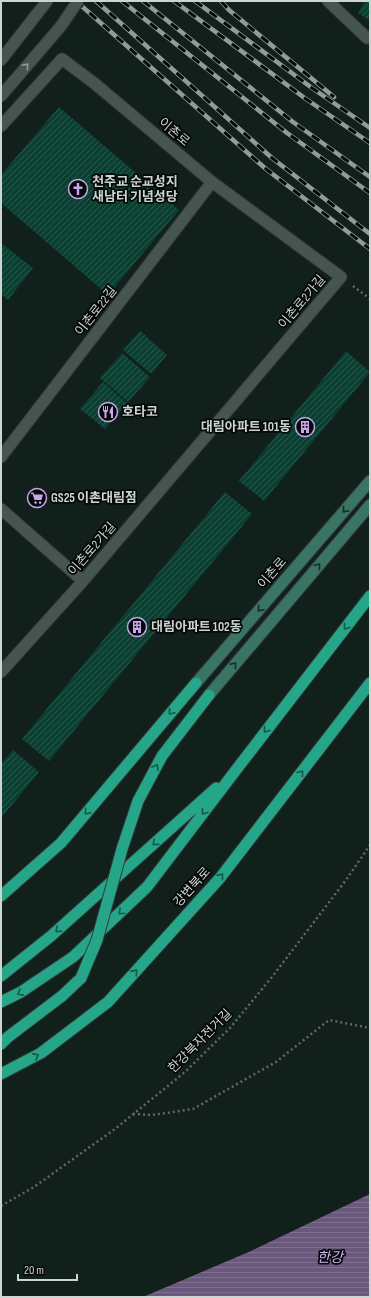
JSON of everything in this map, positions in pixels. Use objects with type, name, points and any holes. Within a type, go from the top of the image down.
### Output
[{"type":"highway","points":[[1,1002],[21,992],[72,957],[147,887],[370,596]]},
{"type":"highway","points":[[1,896],[61,843],[196,683]]},
{"type":"highway","name":"강변북로","points":[[1,1074],[41,1053],[108,1002],[220,878],[370,683]]},
{"type":"highway","points":[[1,1044],[62,996],[81,978],[97,940],[122,849],[138,801],[162,756],[209,695]]},
{"type":"highway","points":[[1,976],[51,936],[236,770]]},
{"type":"main road","name":"이촌로","points":[[196,683],[370,481]]},
{"type":"main road","points":[[209,695],[370,505]]},
{"type":"street","points":[[1,96],[61,26],[78,1]]},
{"type":"street","points":[[328,1],[367,38],[370,37]]},
{"type":"street","points":[[1,60],[44,5]]},
{"type":"street","name":"이촌로","points":[[1,126],[62,59],[94,83],[212,182],[341,277]]},
{"type":"street","name":"이촌로22길","points":[[1,457],[212,182]]},
{"type":"street","name":"이촌로2가길","points":[[1,672],[83,581],[341,277]]},
{"type":"street","points":[[1,509],[83,581]]},
{"type":"path","points":[[341,277],[370,299]]},
{"type":"path","name":"한강북자전거길","points":[[1,1206],[34,1187],[134,1114],[185,1072],[230,1028],[272,977],[346,880],[370,845]]},
{"type":"path","points":[[134,1114],[152,1115],[193,1109],[276,1062],[329,1020],[370,1028]]},
{"type":"water","name":"한강","points":[[370,1194],[370,1297],[143,1297],[251,1251]]},
{"type":"building","points":[[365,1],[370,1],[370,21],[358,13]]},
{"type":"building","name":"천주교 순교성지 새남터 기념성당","points":[[59,107],[179,210],[108,295],[1,203],[1,175]]},
{"type":"building","points":[[1,243],[33,268],[8,300],[1,294]]},
{"type":"building","points":[[140,331],[167,355],[151,374],[123,350]]},
{"type":"building","name":"대림아파트 101동","points":[[346,351],[370,372],[264,501],[239,481]]},
{"type":"building","points":[[122,353],[150,377],[128,402],[100,378]]},
{"type":"building","points":[[103,382],[127,403],[105,429],[80,409]]},
{"type":"building","name":"대림아파트 102동","points":[[225,492],[252,514],[49,761],[22,739]]},
{"type":"building","points":[[13,750],[39,772],[1,818],[1,764]]},
{"type":"railway","points":[[76,1],[266,169],[370,249]]},
{"type":"railway","points":[[96,1],[272,158],[370,234]]},
{"type":"railway","points":[[122,1],[287,133],[370,193]]},
{"type":"railway","points":[[143,1],[293,122],[370,177]]},
{"type":"railway","points":[[174,1],[306,99],[370,143]]},
{"type":"railway","points":[[195,1],[312,88],[370,128]]},
{"type":"railway","points":[[221,1],[229,10],[334,97]]},
{"type":"place","name":"천주교 순교성지 새남터 기념성당","points":[[78,189]]},
{"type":"place","name":"호타코","points":[[108,412]]},
{"type":"place","name":"대림아파트 101동","points":[[305,427]]},
{"type":"place","name":"GS25 이촌대림점","points":[[37,498]]},
{"type":"place","name":"대림아파트 102동","points":[[137,627]]}]
